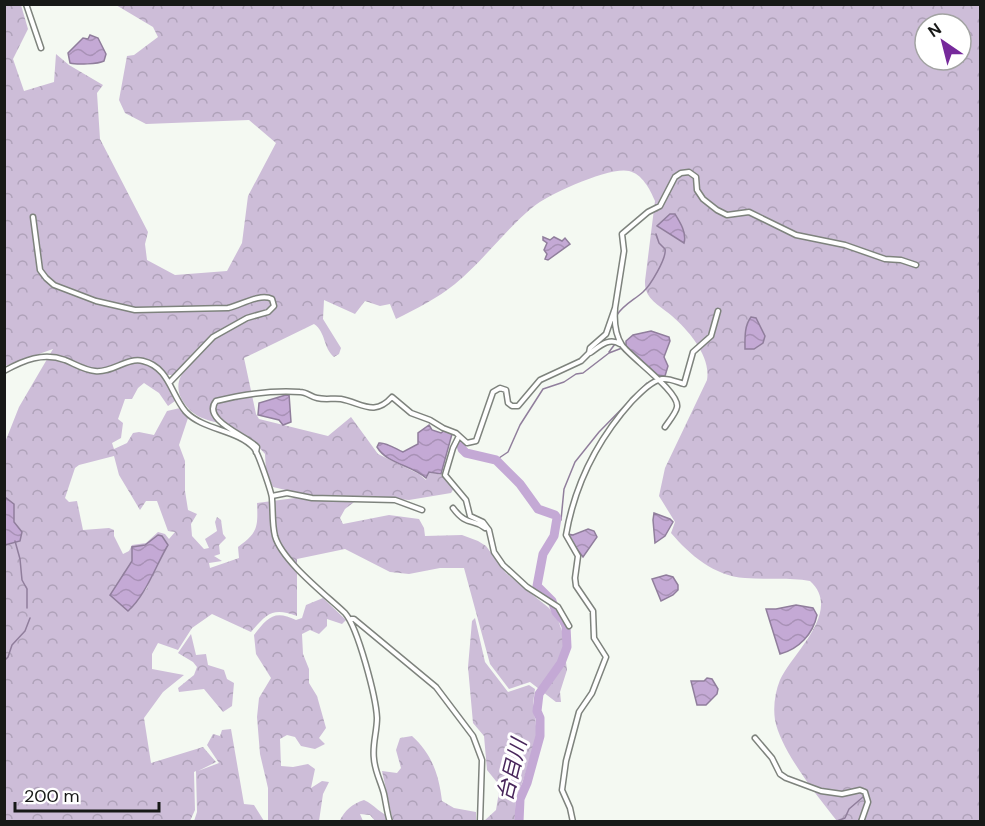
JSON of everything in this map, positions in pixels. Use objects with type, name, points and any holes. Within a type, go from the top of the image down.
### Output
[{"type":"street","points":[[26,4],[40,48]]},
{"type":"street","points":[[665,427],[677,407],[676,400],[659,380],[618,342],[614,325],[624,251],[622,234],[648,212],[660,206],[675,177],[686,172],[696,177],[697,190],[703,200],[727,214],[749,212],[796,235],[844,245],[885,259],[909,261],[916,265]]},
{"type":"street","points":[[33,218],[40,270],[54,285],[79,295],[118,307],[151,311],[228,308],[260,297],[272,299],[274,306],[268,312],[247,318],[213,337],[170,382]]},
{"type":"street","points":[[589,353],[590,348],[606,334],[615,308]]},
{"type":"street","points":[[573,822],[562,790],[566,761],[579,712],[592,693],[606,657],[594,638],[593,611],[576,586],[578,556],[567,538],[575,493],[602,439],[637,395],[659,380],[668,379],[684,384],[693,352],[711,336],[718,311]]},
{"type":"street","points":[[480,822],[482,760],[473,736],[436,687],[354,619],[351,619],[296,566],[278,542],[273,524],[272,496],[256,452],[257,447],[220,422],[213,406],[216,401],[260,392],[303,392],[321,399],[341,399],[354,404],[379,407],[384,406],[392,397],[411,413],[430,420],[467,443],[476,441],[490,395],[496,389],[506,390],[508,403],[518,406],[540,380],[581,361],[604,343],[618,342]]},
{"type":"street","points":[[4,370],[42,356],[62,359],[95,371],[141,360],[155,367],[170,382],[181,405],[190,415],[199,422],[243,441],[256,452]]},
{"type":"street","points":[[459,436],[445,474],[466,500],[470,516],[485,524],[491,536],[494,552],[503,565],[527,587],[553,605],[569,626]]},
{"type":"street","points":[[272,496],[287,493],[312,498],[395,500],[422,510]]},
{"type":"street","points":[[453,508],[460,518],[483,526],[491,536]]},
{"type":"street","points":[[351,619],[375,707],[377,721],[373,747],[375,767],[390,822]]},
{"type":"street","points":[[755,738],[772,758],[780,774],[786,778],[820,791],[842,794],[860,790],[865,792],[868,802],[861,822]]},
{"type":"green space","points":[[5,5],[21,5],[28,29],[13,59],[24,91],[54,82],[56,54],[69,65],[103,85],[97,93],[100,139],[148,232],[145,244],[147,260],[175,275],[227,271],[242,243],[248,196],[276,143],[249,120],[146,124],[125,113],[119,100],[127,56],[134,55],[158,37],[153,27],[116,5],[980,5],[980,821],[837,821],[792,759],[775,720],[775,700],[780,680],[818,618],[821,605],[819,593],[810,581],[745,578],[713,569],[686,549],[671,533],[675,522],[659,496],[665,468],[707,380],[706,362],[692,337],[672,316],[653,301],[646,290],[645,281],[655,201],[638,175],[629,171],[620,171],[595,177],[565,189],[533,207],[455,284],[434,299],[396,319],[390,304],[380,306],[365,301],[355,314],[324,300],[323,319],[341,348],[339,354],[334,357],[321,331],[314,324],[244,358],[259,419],[328,436],[351,417],[378,454],[419,474],[426,480],[429,473],[441,475],[447,479],[454,488],[451,493],[409,500],[362,496],[345,509],[340,518],[343,524],[389,515],[419,519],[425,536],[462,535],[486,546],[506,573],[549,608],[558,620],[562,631],[567,670],[560,692],[561,702],[556,702],[530,682],[509,689],[490,664],[464,568],[440,568],[409,574],[390,572],[345,549],[297,559],[297,616],[276,612],[266,616],[251,632],[212,614],[192,628],[178,650],[158,643],[152,654],[152,669],[184,675],[163,692],[144,718],[151,763],[203,747],[216,762],[198,771],[219,763],[207,745],[213,734],[220,736],[222,730],[231,729],[244,804],[254,805],[264,821],[194,821],[197,812],[196,771],[194,772],[195,810],[190,821],[5,821],[5,545],[19,541],[14,522],[14,504],[5,497],[4,445],[19,407],[53,349],[5,366]],"holes":[[[215,335],[215,338],[184,371],[180,379],[179,393],[186,406],[199,416],[237,430],[256,444],[265,454],[266,472],[273,487],[323,499],[295,498],[257,503],[255,529],[250,538],[238,547],[239,558],[210,568],[209,563],[222,561],[214,556],[220,554],[219,545],[226,538],[223,534],[221,520],[217,517],[215,522],[217,531],[205,539],[209,548],[204,549],[192,536],[191,524],[197,514],[188,510],[185,491],[185,461],[179,445],[188,418],[180,408],[167,411],[154,435],[133,433],[127,443],[114,449],[112,443],[121,438],[123,423],[118,419],[125,399],[132,399],[144,383],[159,393],[168,406],[175,401],[163,377],[155,369],[158,367],[167,375],[173,375],[198,348]],[[114,456],[119,475],[140,510],[146,501],[157,501],[168,531],[175,532],[169,539],[165,534],[158,532],[146,543],[132,545],[129,551],[123,554],[114,536],[114,530],[109,528],[83,530],[77,501],[69,502],[65,498],[75,468]],[[156,536],[168,546],[153,570],[147,588],[130,610],[110,595],[132,561],[134,546],[145,546]]]},
{"type":"green space","points":[[323,598],[346,620],[342,624],[327,619],[327,626],[319,634],[310,630],[302,634],[303,654],[309,669],[309,683],[317,696],[326,728],[319,738],[325,744],[315,749],[301,746],[295,737],[287,735],[280,739],[281,766],[293,767],[308,764],[315,769],[311,788],[322,781],[329,782],[323,794],[319,821],[268,821],[268,788],[260,754],[257,717],[259,698],[271,678],[256,654],[254,635],[267,620],[276,615],[296,620],[302,618],[306,605]]},
{"type":"green space","points":[[475,618],[485,662],[508,692],[529,685],[535,689],[533,703],[537,734],[515,800],[515,821],[484,821],[496,810],[500,786],[487,770],[484,736],[473,723],[468,667],[472,621]]},
{"type":"green space","points":[[191,634],[196,655],[206,654],[208,665],[224,670],[227,679],[234,683],[232,706],[223,712],[204,689],[179,692],[178,688],[194,675],[197,667],[178,653]]},
{"type":"green space","points":[[412,736],[425,750],[433,766],[439,782],[442,801],[454,808],[476,812],[476,821],[375,821],[370,815],[360,814],[363,821],[339,822],[349,808],[364,800],[392,817],[382,771],[397,773],[401,768],[396,750],[400,738]]},
{"type":"water","points":[[90,35],[98,38],[106,54],[104,61],[87,64],[70,63],[68,53],[83,38],[88,39]]},
{"type":"water","points":[[670,214],[675,214],[681,224],[685,235],[684,243],[657,226]]},
{"type":"water","points":[[543,237],[550,240],[554,237],[562,241],[565,238],[570,244],[548,260],[545,259],[547,254],[544,250],[547,243]]},
{"type":"water","points":[[751,317],[756,318],[765,336],[763,343],[754,349],[745,349],[746,328]]},
{"type":"water","points":[[651,331],[669,337],[670,341],[664,357],[668,366],[665,376],[657,375],[626,346],[626,341],[633,335]]},
{"type":"water","points":[[289,394],[291,422],[283,425],[279,420],[258,415],[259,403]]},
{"type":"water","points":[[429,425],[432,430],[441,433],[445,430],[452,434],[441,474],[429,472],[426,478],[393,461],[381,453],[377,447],[379,443],[382,443],[403,452],[418,444],[418,433]]},
{"type":"water","points":[[5,497],[14,504],[14,522],[22,532],[20,541],[5,545]]},
{"type":"water","points":[[654,513],[673,522],[665,536],[655,543],[653,520]]},
{"type":"water","points":[[588,529],[594,531],[597,537],[583,557],[568,534],[573,535]]},
{"type":"water","points":[[158,535],[162,536],[168,545],[145,589],[128,611],[110,595],[132,561],[132,547],[145,545]]},
{"type":"water","points":[[666,575],[673,577],[678,590],[661,601],[652,579]]},
{"type":"water","points":[[796,605],[813,608],[817,615],[815,622],[804,640],[780,654],[766,609]]},
{"type":"water","points":[[707,678],[712,679],[718,689],[717,694],[706,705],[697,705],[691,681],[704,681]]},
{"type":"waterway","points":[[617,315],[625,305],[646,289],[661,265],[665,249],[659,243],[656,234]]},
{"type":"waterway","points":[[609,352],[615,344]]},
{"type":"waterway","points":[[496,460],[508,452],[520,425],[543,389],[583,373],[609,353],[622,348]]},
{"type":"waterway","points":[[556,523],[561,520],[564,489],[575,462],[599,432],[647,383]]},
{"type":"waterway","name":"台目川","points":[[460,441],[466,453],[496,460],[520,484],[538,509],[555,515],[557,518],[554,536],[543,554],[537,586],[552,601],[556,612],[566,626],[567,647],[561,663],[539,694],[537,711],[540,718],[540,736],[527,783],[520,799],[519,822]]},
{"type":"waterway","points":[[15,541],[22,580],[27,589],[27,608]]},
{"type":"waterway","points":[[4,661],[12,645],[25,631],[30,618]]},
{"type":"waterway","points":[[834,822],[845,818],[849,809],[863,797]]}]
